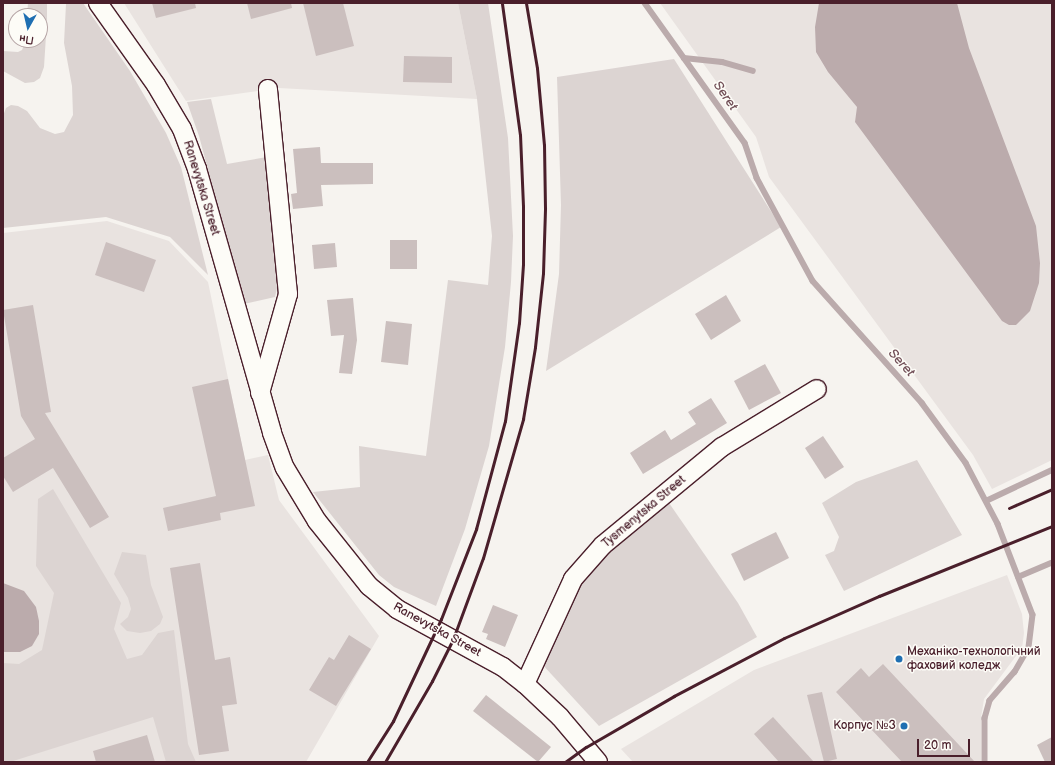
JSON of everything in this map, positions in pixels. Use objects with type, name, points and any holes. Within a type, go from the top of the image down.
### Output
[{"type":"street","name":"Ranevytska Street","points":[[98,3],[170,107],[185,135],[272,433],[299,493],[343,557],[362,579],[397,609],[503,667],[525,684],[560,717],[598,762]]},
{"type":"street","points":[[260,393],[288,294],[268,90]]},
{"type":"street","name":"Tysmenytska Street","points":[[525,684],[573,578],[603,545],[722,447],[817,389]]},
{"type":"shaded area","points":[[28,3],[47,3],[47,8],[28,8]]},
{"type":"shaded area","points":[[83,3],[130,71],[166,133],[181,167],[208,275],[170,237],[106,217],[3,228],[3,116],[6,108],[11,105],[18,106],[27,111],[40,128],[55,134],[64,132],[73,115],[72,86],[64,43],[66,4]]},
{"type":"shaded area","points":[[124,3],[458,3],[477,99],[279,88],[186,101]]},
{"type":"shaded area","points":[[458,3],[488,3],[508,138],[513,236],[511,282],[505,347],[489,446],[465,529],[436,606],[394,587],[379,575],[313,492],[360,487],[359,446],[426,456],[448,280],[488,285],[492,236],[477,99]]},
{"type":"shaded area","points":[[660,3],[1052,3],[1052,460],[992,489],[973,455],[769,177],[756,137]]},
{"type":"shaded area","points":[[819,3],[957,3],[969,48],[1036,226],[1040,263],[1039,283],[1030,311],[1016,325],[1009,325],[1002,321],[855,122],[857,107],[828,72],[816,52],[815,27]]},
{"type":"shaded area","points":[[23,48],[45,48],[44,67],[40,78],[34,82],[25,83],[3,71],[3,51],[18,52]]},
{"type":"shaded area","points":[[674,59],[781,227],[546,371],[559,274],[561,205],[557,77]]},
{"type":"shaded area","points":[[211,99],[227,164],[267,157],[278,283],[275,297],[244,304],[199,136],[187,102]]},
{"type":"shaded area","points":[[107,221],[169,241],[208,282],[245,460],[268,455],[279,500],[379,636],[306,762],[3,762],[3,233]]},
{"type":"shaded area","points":[[917,460],[962,535],[844,591],[825,555],[834,551],[839,537],[822,503],[856,482]]},
{"type":"shaded area","points":[[53,489],[121,603],[114,629],[127,659],[142,655],[158,633],[174,630],[188,744],[196,762],[166,762],[153,717],[10,762],[3,762],[3,663],[19,664],[42,650],[54,593],[36,566],[38,499]]},
{"type":"shaded area","points":[[667,500],[738,603],[757,637],[599,726],[541,663],[576,582],[606,548]]},
{"type":"shaded area","points":[[122,552],[146,555],[151,585],[163,617],[160,624],[151,631],[140,633],[127,631],[120,624],[128,617],[131,609],[128,598],[114,574]]},
{"type":"shaded area","name":"Механіко-технологічний фаховий коледж","points":[[1007,575],[1022,614],[1024,633],[1022,648],[984,699],[981,718],[981,762],[633,762],[621,749],[754,670]]},
{"type":"shaded area","points":[[3,583],[24,591],[36,607],[39,621],[39,634],[32,646],[20,652],[3,652]]},
{"type":"building","points":[[152,3],[195,3],[196,8],[156,18]]},
{"type":"building","points":[[247,3],[291,3],[292,8],[251,19]]},
{"type":"building","points":[[303,3],[343,3],[354,46],[316,56]]},
{"type":"building","points":[[404,56],[452,57],[452,83],[403,82]]},
{"type":"building","points":[[320,147],[321,163],[373,163],[373,184],[321,185],[323,206],[293,209],[291,194],[297,193],[293,149]]},
{"type":"building","points":[[390,240],[417,240],[417,269],[390,269]]},
{"type":"building","points":[[106,242],[156,260],[144,292],[95,275]]},
{"type":"building","points":[[335,243],[337,267],[314,269],[312,245]]},
{"type":"building","points":[[726,295],[741,321],[711,340],[695,314]]},
{"type":"building","points":[[353,298],[357,340],[352,374],[339,373],[344,335],[331,336],[327,300]]},
{"type":"building","points":[[33,305],[51,412],[45,413],[109,517],[90,528],[53,468],[13,492],[3,476],[3,458],[35,439],[21,416],[3,310]]},
{"type":"building","points":[[386,321],[412,324],[408,365],[381,362]]},
{"type":"building","points":[[765,364],[781,393],[749,410],[734,381]]},
{"type":"building","points":[[228,379],[255,506],[220,513],[221,520],[168,531],[163,508],[216,496],[192,387]]},
{"type":"building","points":[[711,398],[727,423],[643,474],[630,453],[665,430],[671,440],[696,424],[688,412]]},
{"type":"building","points":[[823,436],[844,467],[825,479],[805,448]]},
{"type":"building","points":[[776,532],[789,558],[744,581],[731,554]]},
{"type":"building","points":[[200,563],[215,660],[230,657],[237,704],[222,706],[229,751],[199,755],[170,568]]},
{"type":"building","points":[[493,605],[518,615],[505,647],[486,639],[488,634],[482,632]]},
{"type":"building","points":[[349,635],[371,649],[336,706],[309,690],[329,657],[334,660]]},
{"type":"building","name":"Корпус №3","points":[[883,664],[975,762],[902,762],[836,692],[861,668],[869,677]]},
{"type":"building","points":[[822,692],[837,759],[824,762],[807,695]]},
{"type":"building","points":[[486,695],[551,747],[538,762],[473,711]]},
{"type":"building","points":[[773,717],[814,762],[779,762],[754,734]]},
{"type":"building","points":[[147,735],[155,762],[96,762],[93,751]]},
{"type":"building","points":[[1052,737],[1052,762],[1045,762],[1037,745]]},
{"type":"waterway","name":"Seret","points":[[645,3],[745,143],[757,178],[813,281],[922,403],[966,463],[998,524],[1033,615],[1029,648],[1015,672],[990,701],[985,718],[985,762]]},
{"type":"waterway","points":[[684,58],[722,62],[753,71]]},
{"type":"waterway","points":[[986,501],[1052,470]]},
{"type":"waterway","points":[[1018,577],[1051,563]]},
{"type":"railway","points":[[367,762],[393,721],[441,619],[476,529],[505,421],[519,323],[523,264],[523,206],[520,135],[502,3]]},
{"type":"railway","points":[[385,762],[432,681],[453,639],[483,558],[523,419],[535,347],[543,273],[545,208],[544,145],[537,68],[526,3]]},
{"type":"railway","points":[[1009,508],[1052,489]]},
{"type":"railway","points":[[565,762],[586,747],[674,696],[784,638],[879,596],[1052,526]]},
{"type":"place","name":"Механіко-технологічний фаховий коледж","points":[[899,659]]},
{"type":"place","name":"Корпус №3","points":[[904,726]]}]
